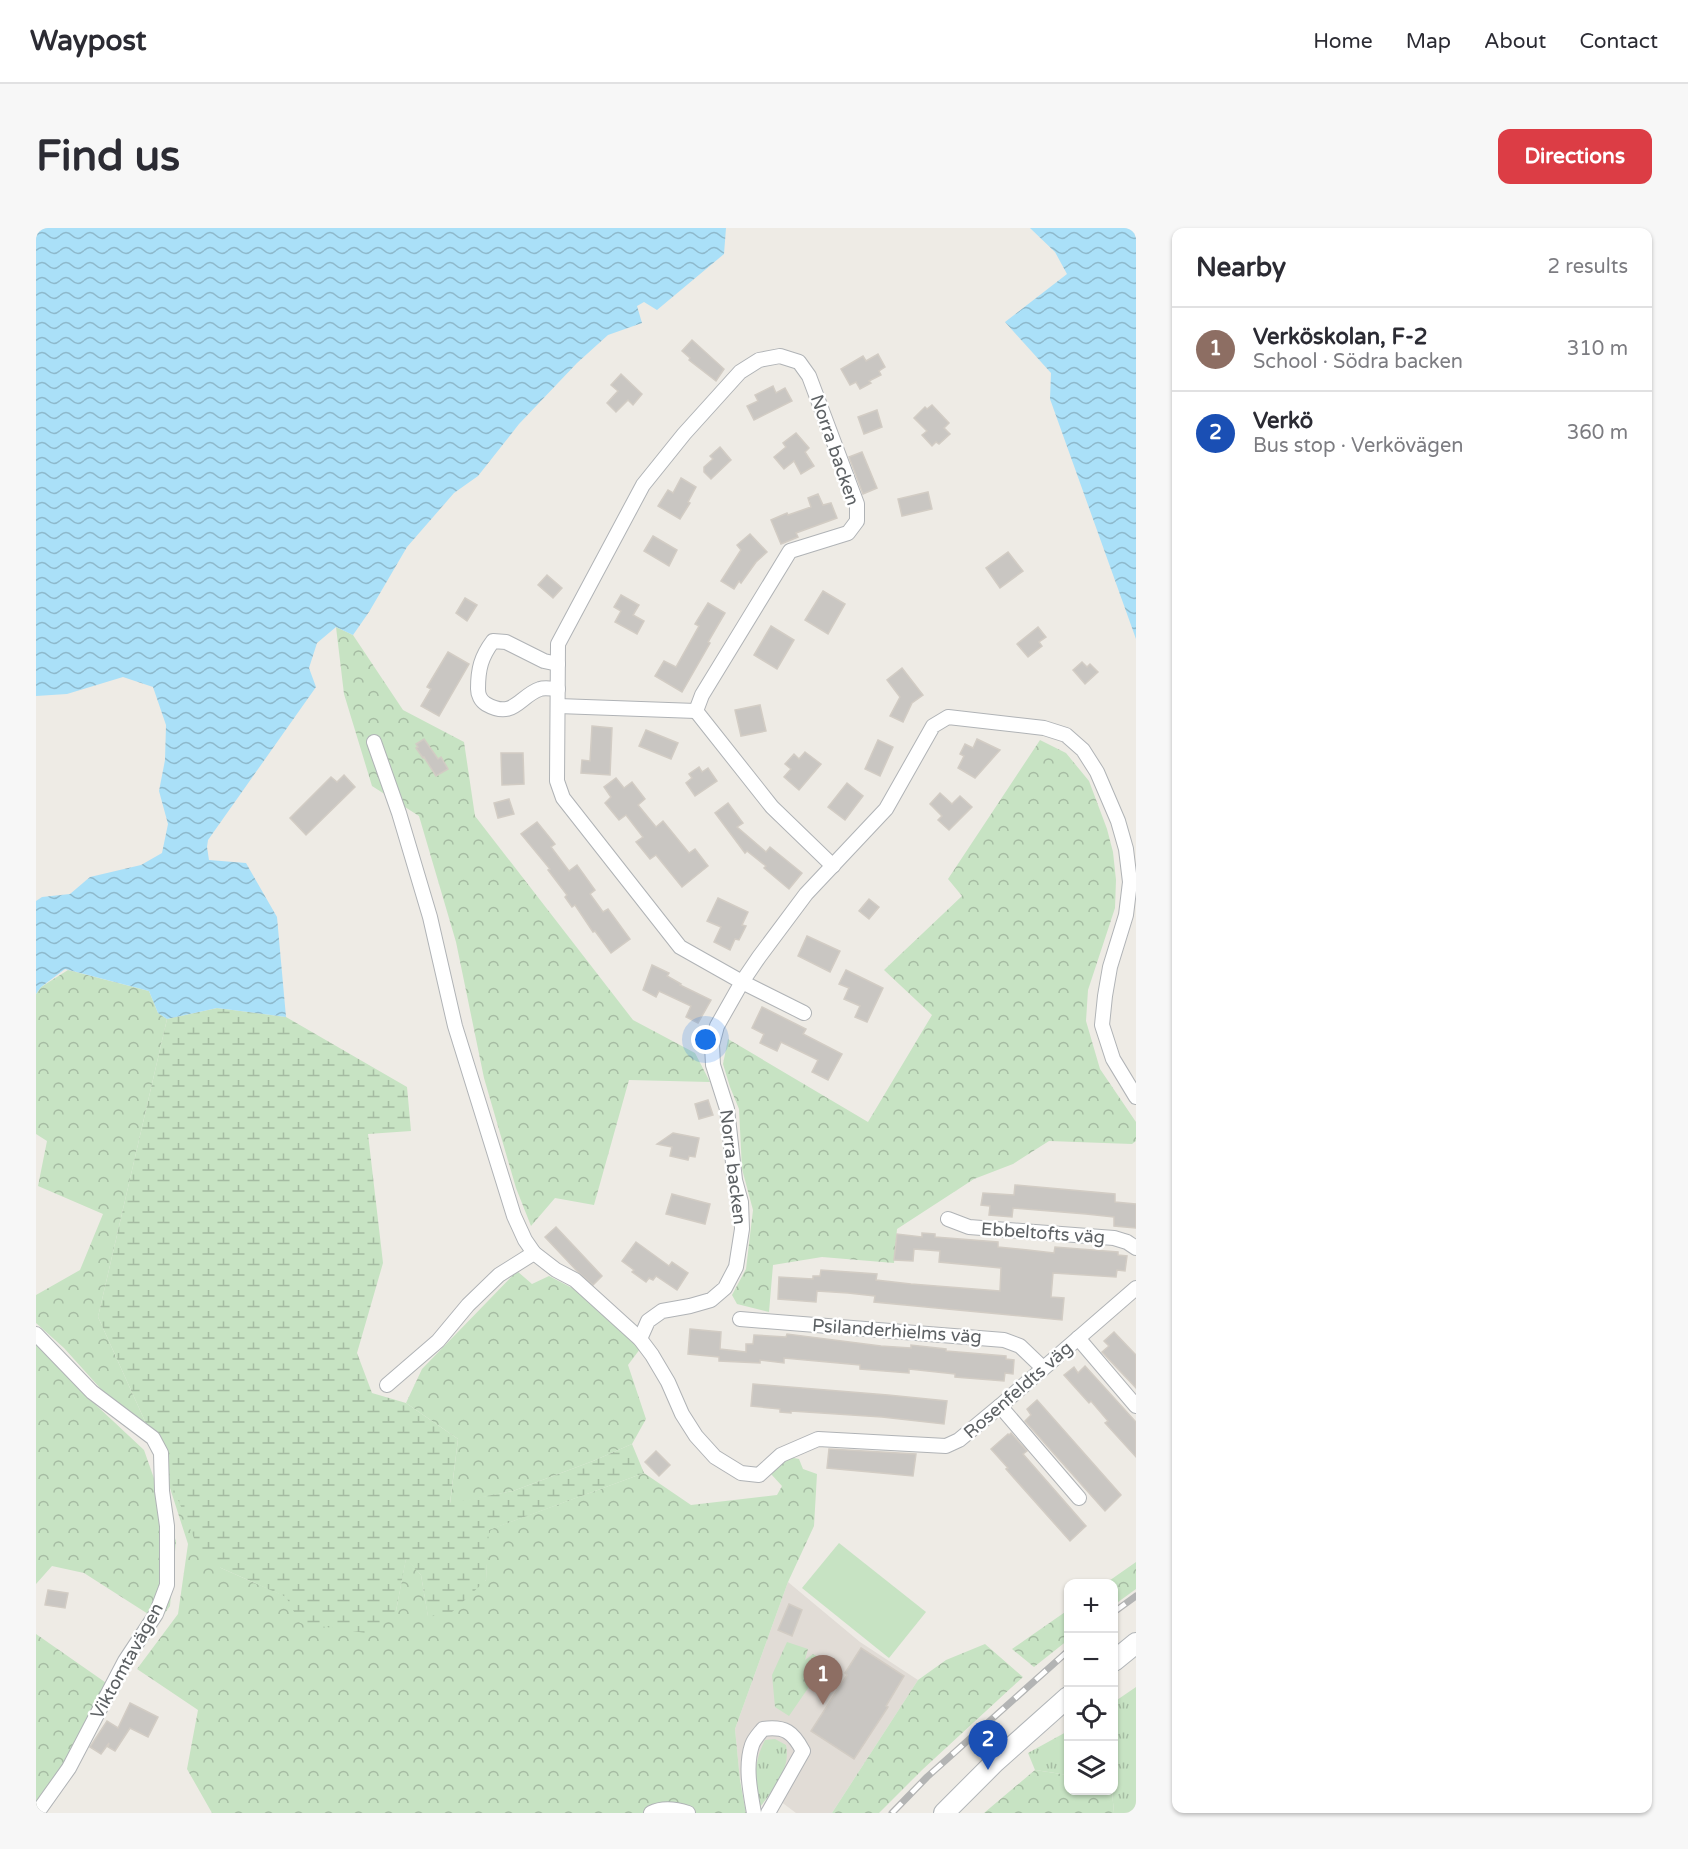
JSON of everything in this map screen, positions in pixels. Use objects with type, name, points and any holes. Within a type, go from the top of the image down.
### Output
[{"type":"main road","points":[[1118,1657],[1136,1643]]},
{"type":"main road","points":[[944,1813],[1064,1700]]},
{"type":"street","name":"Norra backen","points":[[696,711],[702,695],[790,551],[848,533],[857,521],[857,504],[809,375],[799,362],[780,356],[759,360],[740,372],[684,434],[643,485],[558,644],[557,781],[563,798],[680,947],[804,1013]]},
{"type":"street","points":[[558,664],[544,662],[506,642],[493,641],[483,654],[479,670],[478,693],[483,703],[498,710],[516,707],[540,688],[558,689]]},
{"type":"street","points":[[558,706],[696,711],[772,807],[833,866]]},
{"type":"street","name":"Norra backen","points":[[640,1339],[648,1321],[662,1311],[711,1300],[725,1288],[736,1267],[742,1229],[741,1202],[733,1164],[727,1109],[713,1065],[712,1045],[717,1026],[742,982],[806,894],[886,809],[933,726],[948,717],[1044,728],[1066,735],[1083,750],[1097,771],[1118,821],[1126,849],[1130,882],[1126,915],[1108,976],[1102,1025],[1113,1059],[1136,1097]]},
{"type":"street","points":[[374,742],[399,813],[430,917],[455,1026],[514,1216],[534,1253],[500,1275],[468,1305],[438,1341],[387,1385]]},
{"type":"street","name":"Ebbeltofts väg","points":[[948,1219],[969,1227],[1114,1238],[1136,1248]]},
{"type":"street","name":"Rosenfeldts väg","points":[[534,1253],[556,1270],[575,1280],[640,1339],[668,1382],[682,1414],[696,1436],[715,1457],[741,1473],[759,1475],[780,1455],[818,1439],[946,1446],[959,1440],[1136,1288]]},
{"type":"street","name":"Psilanderhielms väg","points":[[740,1319],[1005,1340],[1020,1346],[1043,1368]]},
{"type":"street","name":"Viktomtavägen","points":[[36,1334],[92,1392],[153,1438],[161,1453],[162,1491],[167,1526],[167,1585],[156,1614],[125,1661],[69,1768],[37,1813]]},
{"type":"street","points":[[1078,1338],[1136,1406]]},
{"type":"street","points":[[1000,1406],[1079,1498]]},
{"type":"street","points":[[754,1813],[749,1770],[753,1742],[763,1729],[777,1727],[788,1731],[797,1739],[803,1751],[768,1813]]},
{"type":"street","points":[[651,1813],[668,1809],[688,1813]]},
{"type":"shaded area","points":[[788,1582],[860,1642],[918,1680],[832,1813],[796,1813],[780,1801],[740,1780],[735,1729]]},
{"type":"green space","points":[[336,627],[353,635],[403,710],[464,742],[475,816],[633,1020],[695,1053],[710,1082],[629,1080],[594,1205],[555,1198],[531,1226],[516,1188],[484,1078],[456,942],[419,816],[372,786],[344,694]]},
{"type":"green space","points":[[1040,740],[1066,753],[1089,781],[1113,852],[1116,880],[1115,908],[1088,990],[1086,1021],[1100,1069],[1136,1122],[1136,1141],[1132,1144],[1049,1141],[1013,1164],[974,1179],[897,1229],[894,1263],[822,1257],[773,1265],[769,1312],[737,1304],[732,1295],[746,1269],[753,1210],[742,1169],[739,1109],[723,1064],[728,1039],[868,1122],[932,1015],[884,970],[962,896],[948,879]]},
{"type":"green space","points":[[68,970],[149,991],[158,1013],[167,1019],[98,1317],[153,1439],[109,1398],[64,1348],[36,1323],[36,1295],[80,1270],[103,1214],[38,1186],[47,1141],[36,1134],[36,994],[41,987]]},
{"type":"green space","points":[[217,1008],[286,1017],[407,1087],[411,1131],[368,1134],[383,1263],[357,1353],[372,1393],[406,1403],[458,1439],[450,1503],[513,1491],[632,1444],[644,1473],[489,1530],[486,1580],[451,1613],[428,1617],[421,1575],[406,1559],[396,1611],[372,1634],[300,1623],[286,1597],[221,1568],[196,1543],[153,1439],[98,1317],[167,1019]]},
{"type":"green space","points":[[517,1271],[532,1284],[549,1276],[576,1290],[640,1349],[628,1365],[646,1419],[632,1444],[593,1461],[513,1491],[450,1504],[458,1439],[406,1403],[422,1369]]},
{"type":"green space","points":[[36,1336],[53,1352],[97,1406],[144,1450],[176,1541],[170,1606],[159,1621],[84,1573],[52,1566],[36,1584]]},
{"type":"green space","points":[[160,1457],[221,1568],[287,1597],[396,1611],[406,1558],[421,1575],[428,1616],[486,1580],[488,1530],[644,1473],[691,1505],[777,1495],[782,1486],[771,1474],[776,1466],[789,1457],[799,1459],[803,1469],[817,1474],[814,1526],[788,1582],[735,1729],[746,1813],[212,1813],[187,1769],[198,1710],[137,1669],[178,1614],[188,1544]]},
{"type":"green space","points":[[839,1543],[926,1612],[889,1658],[802,1588]]},
{"type":"green space","points":[[1136,1562],[1136,1589],[1118,1602],[1118,1579],[1112,1579]]},
{"type":"green space","points":[[1064,1613],[1064,1643],[1034,1667],[1012,1649]]},
{"type":"green space","points":[[36,1634],[112,1687],[36,1813]]},
{"type":"green space","points":[[787,1642],[808,1649],[805,1660],[813,1654],[826,1662],[789,1716],[775,1707],[772,1675]]},
{"type":"green space","points":[[985,1644],[1023,1677],[879,1813],[832,1813],[918,1680],[946,1660]]},
{"type":"green space","points":[[1136,1687],[1136,1813],[1114,1813],[1112,1795],[1118,1795],[1118,1699]]},
{"type":"green space","points":[[1064,1733],[1064,1774],[1035,1770],[1028,1753]]},
{"type":"green space","points":[[775,1739],[786,1745],[786,1762],[780,1778],[760,1807],[756,1790],[757,1764],[765,1740]]},
{"type":"green space","points":[[1035,1770],[1064,1774],[1064,1795],[1112,1795],[1114,1813],[984,1813]]},
{"type":"water","points":[[36,228],[726,228],[724,254],[657,310],[644,302],[637,306],[642,323],[608,335],[577,363],[519,424],[478,476],[454,493],[407,547],[353,635],[336,627],[317,643],[309,668],[316,687],[208,840],[207,847],[209,860],[246,863],[277,917],[286,1017],[217,1008],[167,1019],[158,1013],[149,991],[65,969],[41,987],[36,994],[36,901],[42,897],[70,894],[90,877],[141,865],[162,853],[168,824],[159,791],[165,760],[166,725],[153,687],[123,677],[67,694],[36,696]]},
{"type":"water","points":[[1030,228],[1136,228],[1136,639],[1050,399],[1051,373],[1005,322],[1067,274],[1055,252]]},
{"type":"building","points":[[692,340],[724,369],[716,381],[689,360],[690,358],[682,351]]},
{"type":"building","points":[[878,354],[885,367],[879,371],[881,375],[860,389],[856,382],[850,385],[841,369],[863,356],[866,361]]},
{"type":"building","points":[[621,374],[642,394],[633,405],[628,400],[616,412],[607,403],[618,391],[611,385]]},
{"type":"building","points":[[773,386],[776,393],[785,388],[792,401],[754,420],[747,406],[758,401],[755,395]]},
{"type":"building","points":[[932,405],[949,423],[944,428],[950,434],[939,444],[936,442],[932,446],[922,435],[927,431],[914,418],[925,407],[927,409]]},
{"type":"building","points":[[877,410],[882,427],[864,434],[858,417]]},
{"type":"building","points":[[796,433],[809,448],[805,452],[814,466],[801,474],[794,461],[784,469],[774,457],[786,447],[783,443]]},
{"type":"building","points":[[720,447],[731,460],[711,479],[704,472],[704,467],[713,459],[710,456]]},
{"type":"building","points":[[862,452],[877,488],[863,494],[849,457]]},
{"type":"building","points":[[681,478],[696,487],[680,519],[658,506],[668,490],[673,493]]},
{"type":"building","points":[[928,492],[932,509],[902,516],[898,499]]},
{"type":"building","points":[[818,494],[823,505],[831,503],[837,518],[796,533],[798,537],[781,544],[771,520],[811,507],[808,498]]},
{"type":"building","points":[[750,534],[767,552],[734,589],[721,581],[741,550],[737,545]]},
{"type":"building","points":[[653,536],[677,550],[669,566],[644,551]]},
{"type":"building","points":[[1008,552],[1023,571],[1000,588],[986,568]]},
{"type":"building","points":[[547,575],[562,588],[553,598],[538,585]]},
{"type":"building","points":[[823,591],[845,604],[828,634],[805,620]]},
{"type":"building","points":[[621,595],[639,605],[633,615],[644,621],[637,634],[615,622],[621,611],[614,607]]},
{"type":"building","points":[[465,598],[477,605],[467,621],[456,613]]},
{"type":"building","points":[[708,603],[725,613],[682,692],[655,676],[664,661],[676,667],[699,626],[695,624]]},
{"type":"building","points":[[771,626],[794,640],[777,669],[754,655]]},
{"type":"building","points":[[1038,627],[1046,637],[1039,642],[1042,646],[1028,657],[1017,644]]},
{"type":"building","points":[[448,652],[469,664],[439,716],[421,706],[431,689],[427,687]]},
{"type":"building","points":[[1082,662],[1087,667],[1090,664],[1098,672],[1085,684],[1073,670]]},
{"type":"building","points":[[902,668],[923,695],[912,703],[903,722],[890,716],[900,697],[887,680]]},
{"type":"building","points":[[760,705],[766,731],[741,736],[735,710]]},
{"type":"building","points":[[592,726],[612,728],[610,775],[581,773],[582,760],[590,761]]},
{"type":"building","points":[[646,730],[678,743],[671,759],[639,746]]},
{"type":"building","points":[[424,739],[438,759],[441,757],[448,769],[436,776],[416,748],[418,747],[416,744]]},
{"type":"building","points":[[977,739],[1000,750],[975,778],[958,768],[964,756],[960,754],[965,744],[973,748]]},
{"type":"building","points":[[878,740],[893,747],[880,776],[865,769]]},
{"type":"building","points":[[805,752],[821,764],[799,790],[784,777],[791,769],[785,764],[794,754],[799,759]]},
{"type":"building","points":[[501,753],[523,753],[524,784],[502,785]]},
{"type":"building","points":[[699,767],[702,772],[708,768],[717,781],[695,796],[686,783],[692,778],[689,774]]},
{"type":"building","points":[[344,775],[355,787],[306,835],[290,818],[331,777],[337,782]]},
{"type":"building","points":[[616,778],[624,788],[632,782],[645,799],[638,805],[656,827],[663,821],[689,853],[695,849],[708,866],[682,887],[656,855],[650,859],[636,842],[643,837],[626,815],[619,820],[605,803],[611,797],[604,787]]},
{"type":"building","points":[[847,783],[863,796],[845,820],[828,807]]},
{"type":"building","points":[[940,793],[952,804],[960,796],[972,807],[949,830],[938,820],[942,816],[930,804]]},
{"type":"building","points":[[509,799],[514,814],[498,818],[494,803]]},
{"type":"building","points":[[728,803],[743,823],[737,827],[766,852],[770,847],[802,873],[789,889],[764,868],[766,866],[747,851],[745,853],[715,813]]},
{"type":"building","points":[[537,822],[555,844],[551,847],[569,871],[577,865],[595,890],[590,894],[603,912],[608,909],[630,939],[611,953],[575,905],[572,907],[565,897],[567,895],[548,870],[550,869],[521,834]]},
{"type":"building","points":[[718,898],[748,912],[742,925],[746,926],[739,940],[735,939],[730,950],[714,942],[721,927],[707,921]]},
{"type":"building","points":[[869,899],[879,907],[869,919],[859,911]]},
{"type":"building","points":[[807,936],[840,951],[830,972],[798,956]]},
{"type":"building","points":[[652,965],[669,973],[667,976],[680,985],[711,1000],[698,1023],[686,1017],[691,1006],[659,991],[656,997],[643,990]]},
{"type":"building","points":[[846,970],[883,988],[867,1022],[855,1017],[860,1006],[844,999],[849,988],[839,984]]},
{"type":"building","points":[[762,1007],[806,1029],[803,1034],[842,1054],[828,1080],[812,1072],[818,1060],[781,1042],[777,1051],[760,1043],[764,1034],[752,1028]]},
{"type":"building","points":[[708,1100],[713,1115],[699,1119],[695,1104]]},
{"type":"building","points":[[673,1133],[699,1138],[695,1157],[689,1156],[688,1160],[670,1156],[672,1147],[657,1144]]},
{"type":"building","points":[[1015,1185],[1115,1194],[1115,1202],[1136,1204],[1136,1228],[1114,1226],[1114,1217],[1086,1214],[1013,1208],[1012,1217],[989,1215],[990,1206],[981,1205],[983,1193],[1014,1195]]},
{"type":"building","points":[[672,1194],[710,1204],[705,1224],[666,1214]]},
{"type":"building","points":[[556,1227],[602,1276],[593,1285],[545,1237]]},
{"type":"building","points":[[922,1233],[935,1234],[935,1237],[998,1242],[998,1247],[1054,1253],[1055,1247],[1118,1252],[1118,1255],[1127,1256],[1125,1271],[1117,1270],[1116,1277],[1053,1273],[1051,1297],[1064,1298],[1062,1320],[874,1302],[875,1296],[848,1293],[817,1291],[816,1302],[778,1299],[779,1277],[813,1279],[813,1276],[820,1276],[821,1270],[877,1274],[876,1280],[1000,1291],[1001,1268],[939,1262],[940,1251],[914,1249],[913,1261],[894,1260],[897,1234],[922,1237]]},
{"type":"building","points":[[636,1242],[669,1266],[672,1262],[688,1273],[677,1290],[656,1276],[653,1280],[649,1278],[646,1282],[622,1261]]},
{"type":"building","points":[[690,1329],[721,1332],[720,1349],[746,1352],[746,1344],[753,1344],[754,1335],[786,1337],[787,1334],[881,1346],[911,1348],[911,1345],[946,1349],[946,1351],[1006,1356],[1006,1359],[1014,1360],[1013,1374],[1005,1373],[1004,1381],[955,1377],[955,1374],[909,1369],[909,1373],[860,1369],[860,1365],[784,1358],[784,1363],[760,1360],[760,1363],[719,1361],[719,1357],[688,1354]]},
{"type":"building","points":[[1114,1332],[1136,1355],[1136,1388],[1102,1352],[1109,1346],[1104,1341]]},
{"type":"building","points":[[1085,1366],[1136,1422],[1136,1457],[1105,1423],[1108,1421],[1091,1401],[1089,1403],[1064,1375],[1074,1367],[1078,1373]]},
{"type":"building","points":[[753,1384],[947,1401],[944,1424],[882,1417],[780,1412],[780,1409],[751,1406]]},
{"type":"building","points":[[1037,1400],[1121,1495],[1105,1511],[1025,1421],[1031,1415],[1027,1409]]},
{"type":"building","points":[[1011,1433],[1027,1451],[1023,1454],[1086,1526],[1070,1541],[991,1449]]},
{"type":"building","points":[[829,1449],[916,1454],[913,1476],[827,1468]]},
{"type":"building","points":[[656,1451],[670,1465],[659,1476],[645,1462]]},
{"type":"building","points":[[48,1590],[68,1593],[65,1608],[45,1605]]},
{"type":"building","points":[[789,1604],[802,1610],[792,1636],[778,1630]]},
{"type":"building","points":[[861,1648],[904,1676],[886,1706],[888,1707],[854,1759],[811,1731],[847,1675],[845,1673]]},
{"type":"building","points":[[130,1703],[158,1717],[148,1737],[130,1728],[115,1751],[108,1747],[109,1743],[101,1754],[90,1747],[107,1721],[118,1728]]},
{"type":"railway","points":[[1118,1609],[1136,1596]]},
{"type":"railway","points":[[892,1813],[927,1777],[1064,1655]]},
{"type":"place","name":"Verköskolan, F-2","points":[[823,1705]]},
{"type":"place","name":"Verkö","points":[[988,1770]]}]
